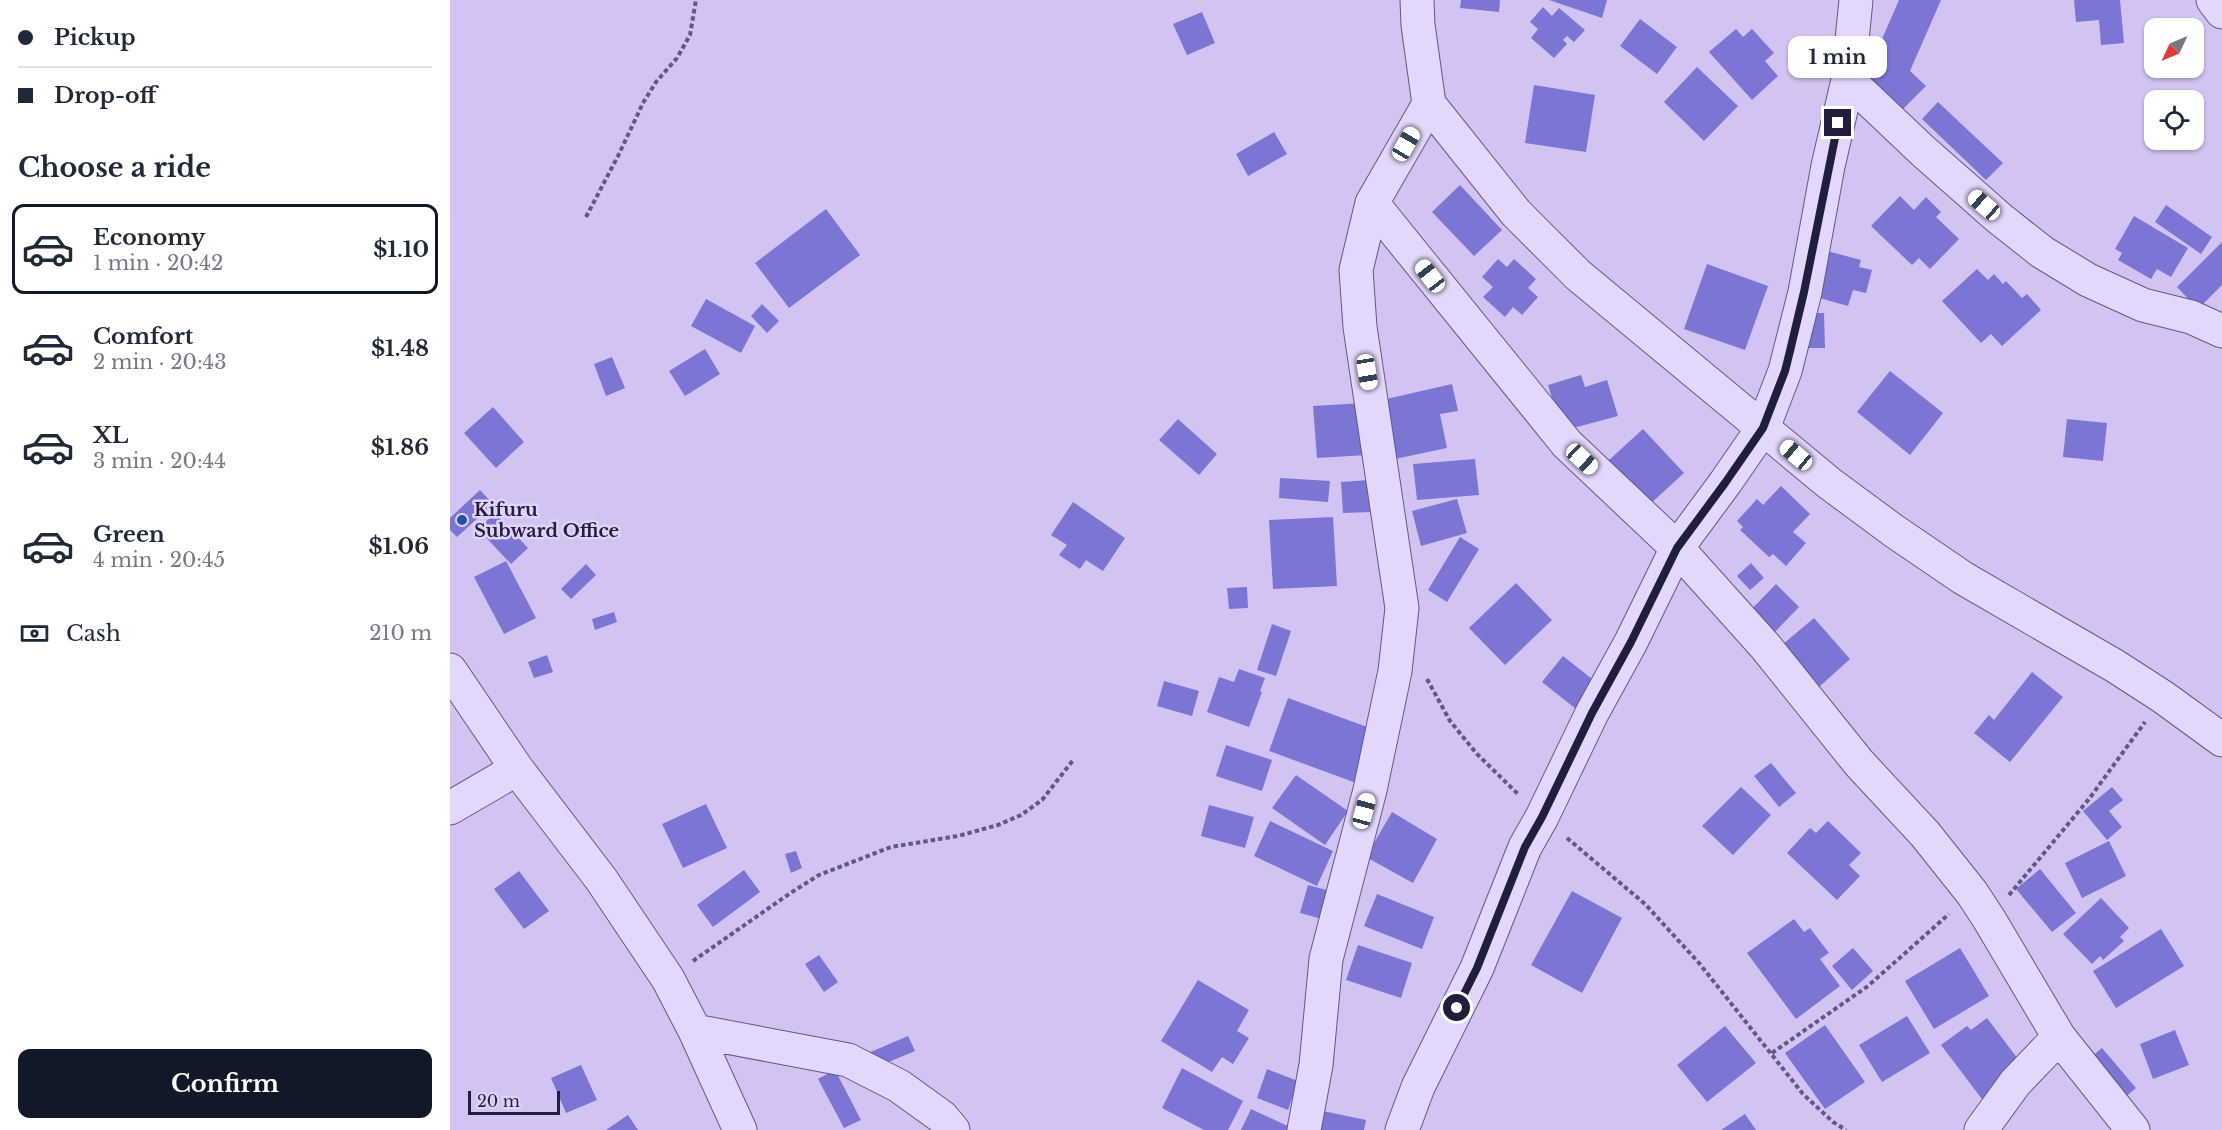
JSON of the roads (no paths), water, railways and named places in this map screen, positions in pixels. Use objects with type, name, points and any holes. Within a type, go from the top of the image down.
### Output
[{"type":"street","points":[[1417,0],[1429,104],[1516,213],[1578,275],[1829,483],[1963,578],[2115,666],[2163,697],[2222,740]]},
{"type":"street","points":[[1402,1130],[1418,1087],[1477,968],[1525,847],[1592,713],[1631,642],[1677,548],[1763,428],[1785,371],[1802,303],[1828,166],[1848,80],[1856,0]]},
{"type":"street","points":[[2214,0],[2222,12]]},
{"type":"street","points":[[1848,80],[1923,151],[1999,218],[2042,252],[2088,280],[2143,305],[2191,317],[2222,331]]},
{"type":"street","points":[[1304,1130],[1316,1065],[1326,959],[1370,790],[1395,671],[1402,608],[1360,327],[1356,270],[1372,203],[1429,104]]},
{"type":"street","points":[[1372,203],[1567,444],[1677,548],[1764,646],[1859,763],[1925,834],[1981,906],[2059,1037],[2133,1130]]},
{"type":"street","points":[[450,670],[517,769],[601,879],[668,979],[695,1031],[740,1130]]},
{"type":"street","points":[[450,808],[517,769]]},
{"type":"street","points":[[695,1031],[848,1060],[899,1086],[942,1116],[953,1130]]},
{"type":"street","points":[[1981,1130],[2015,1083],[2059,1037]]},
{"type":"place","name":"Kifuru Subward Office","points":[[462,520]]}]
